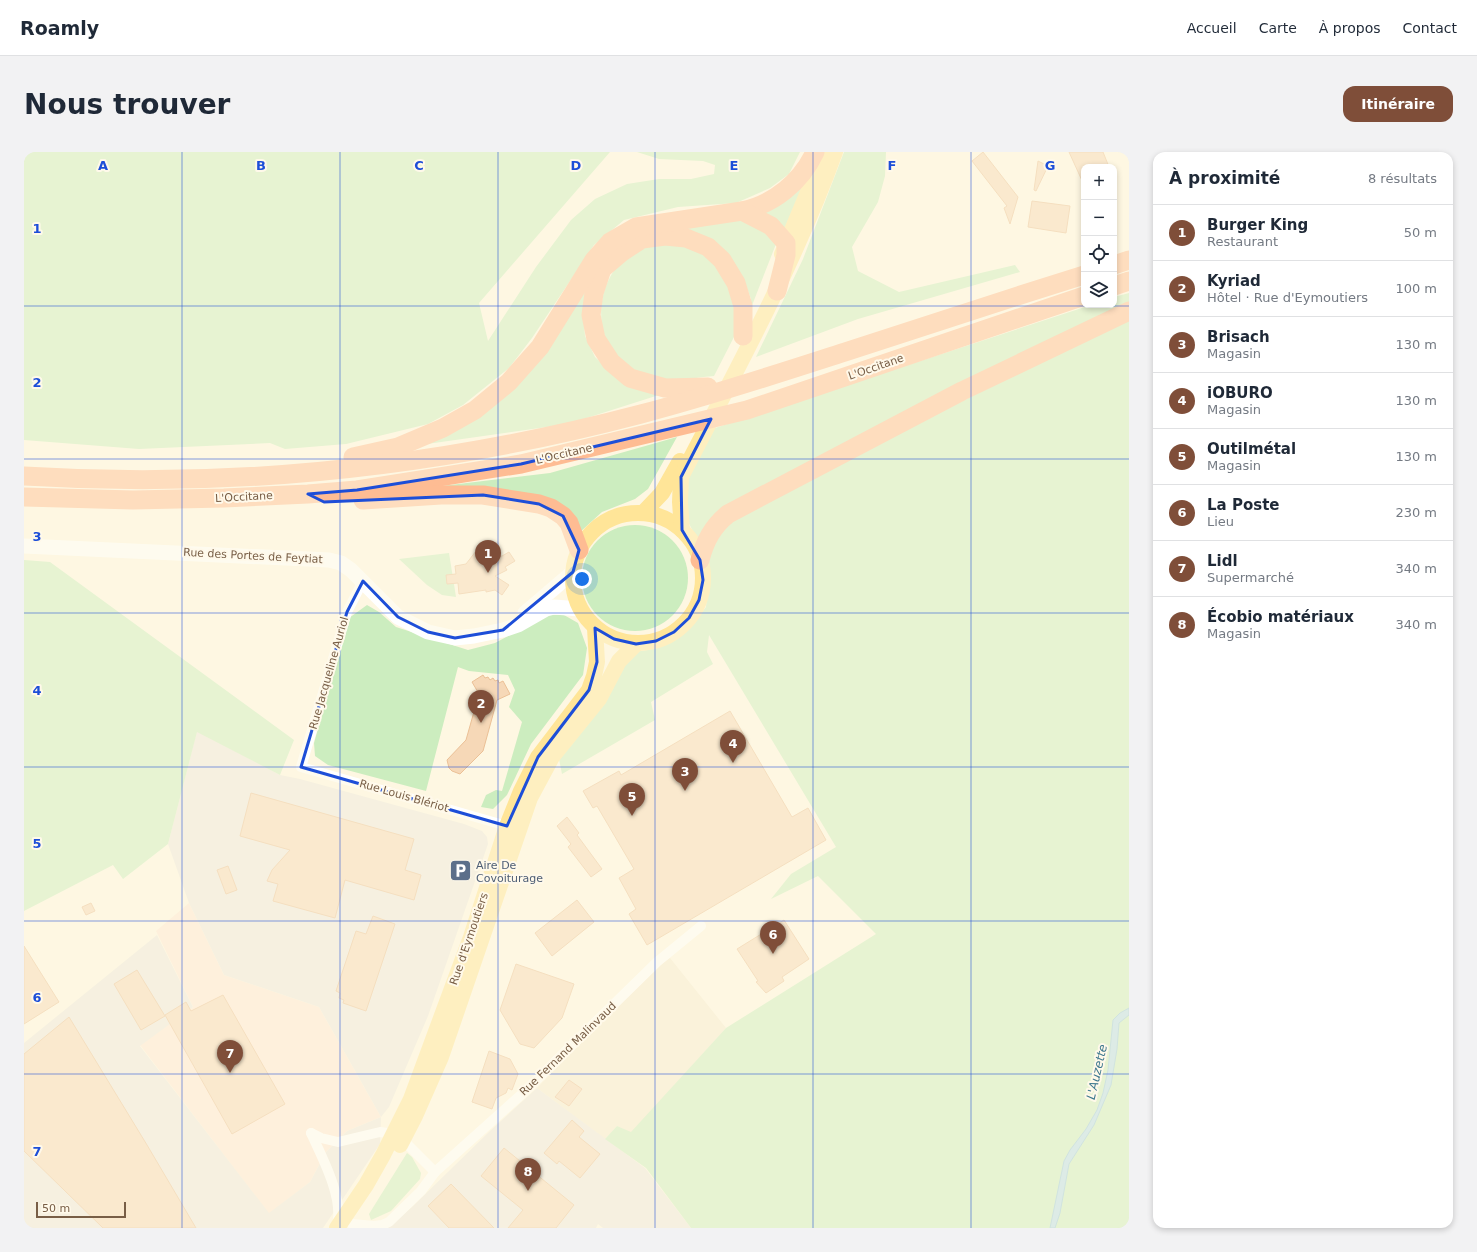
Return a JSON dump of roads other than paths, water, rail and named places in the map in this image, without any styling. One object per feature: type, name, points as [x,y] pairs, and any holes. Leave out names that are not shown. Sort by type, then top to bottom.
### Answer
[{"type":"highway","points":[[290,474],[312,463],[366,455],[398,447],[443,428],[475,410],[509,382],[540,347],[594,260],[610,242],[636,227],[756,208],[774,199],[800,176],[815,152]]},
{"type":"highway","points":[[742,211],[771,226],[786,243],[786,255],[777,291]]},
{"type":"highway","points":[[748,336],[743,306],[736,283],[722,260],[708,247],[686,238],[665,236],[642,239],[622,252],[602,269],[594,293],[591,315],[596,338],[611,362],[630,378],[665,388],[699,388],[757,380]]},
{"type":"highway","points":[[1117,264],[1129,260]]},
{"type":"highway","name":"L'Occitane","points":[[24,476],[84,480],[236,478],[396,463],[529,440],[640,414],[757,380],[1081,276]]},
{"type":"highway","points":[[1117,285],[1129,281]]},
{"type":"highway","name":"L'Occitane","points":[[24,497],[133,500],[308,494],[357,490],[521,464],[747,410],[1081,297]]},
{"type":"highway","points":[[700,560],[703,547],[710,534],[718,522],[728,514],[962,391],[1129,311]]},
{"type":"highway","points":[[308,494],[324,502],[441,495],[483,495],[539,504],[551,508],[563,516],[569,523],[579,550]]},
{"type":"main road","points":[[748,336],[754,316],[825,152]]},
{"type":"main road","points":[[643,514],[677,475],[748,336],[777,291],[818,199],[835,152]]},
{"type":"main road","points":[[677,475],[682,530]]},
{"type":"main road","points":[[643,514],[664,518],[682,530],[690,539],[700,560],[703,580],[699,600],[689,618],[674,632],[656,641],[636,644],[614,639],[595,628],[580,609],[574,591],[573,572],[579,550],[590,534],[605,522],[623,515],[643,514]]},
{"type":"main road","name":"Rue d'Eymoutiers","points":[[343,1227],[366,1185],[399,1137],[411,1099],[471,937],[506,826],[538,757],[589,690],[597,662],[595,628]]},
{"type":"main road","points":[[399,1137],[415,1116],[441,1057],[530,798],[552,757],[598,699],[619,660],[636,644]]},
{"type":"street","name":"Rue des Portes de Feytiat","points":[[24,546],[328,560],[341,563],[351,570],[398,617],[428,632],[455,638],[503,630],[518,625],[546,609],[554,607],[580,609]]},
{"type":"street","name":"Rue des Portes de Feytiat","points":[[503,630],[573,572]]},
{"type":"street","name":"Rue Jacqueline Auriol","points":[[301,766],[347,612],[363,581]]},
{"type":"street","name":"Rue Louis Blériot","points":[[301,766],[506,826]]},
{"type":"street","name":"Rue Fernand Malinvaud","points":[[343,1227],[374,1226],[389,1222],[421,1191],[435,1172],[522,1094],[657,962],[701,926]]},
{"type":"street","points":[[343,1227],[333,1185],[311,1133],[321,1138],[338,1142],[380,1132],[399,1137],[412,1147],[435,1172]]},
{"type":"water","points":[[1129,1008],[1129,1015],[1119,1023],[1117,1049],[1111,1085],[1094,1125],[1069,1164],[1060,1213],[1055,1228],[1050,1228],[1064,1161],[1097,1110],[1103,1093],[1108,1070],[1113,1020],[1120,1013]]},
{"type":"place","name":"Burger King","points":[[488,573]]},
{"type":"place","name":"Kyriad","points":[[481,723]]},
{"type":"place","name":"iOBURO","points":[[733,763]]},
{"type":"place","name":"Brisach","points":[[685,791]]},
{"type":"place","name":"Outilmétal","points":[[632,816]]},
{"type":"place","name":"Aire De Covoiturage","points":[[460,871]]},
{"type":"place","name":"La Poste","points":[[773,954]]},
{"type":"place","name":"Lidl","points":[[230,1073]]},
{"type":"place","name":"Écobio matériaux","points":[[528,1191]]},
{"type":"water label","name":"L'Auzette","points":[[1097,1072]]}]
